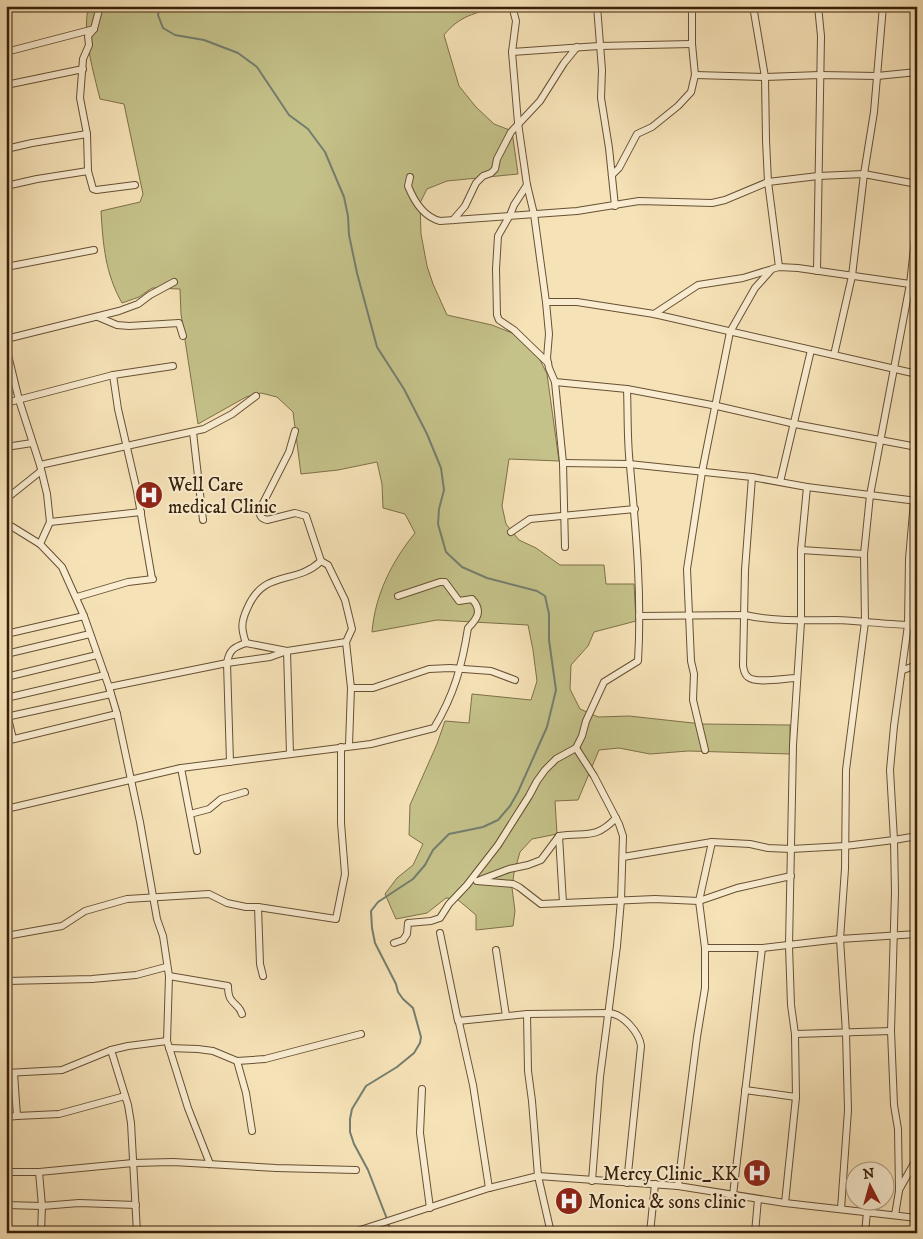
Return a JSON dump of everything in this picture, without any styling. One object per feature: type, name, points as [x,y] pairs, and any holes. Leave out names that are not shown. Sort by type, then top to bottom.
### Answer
[{"type":"street","points":[[100,6],[94,29],[88,36],[89,45],[83,59],[80,98],[86,134],[88,171],[93,189],[96,190],[135,185]]},
{"type":"street","points":[[512,6],[516,21],[512,52],[518,124],[527,185],[534,214],[546,302],[549,334],[548,362],[555,382],[563,464],[565,547]]},
{"type":"street","points":[[597,6],[602,70],[601,98],[612,175],[614,206]]},
{"type":"street","points":[[612,175],[619,168],[637,134],[652,127],[678,106],[691,92],[695,75],[692,44],[692,6]]},
{"type":"street","points":[[705,750],[693,700],[694,674],[691,661],[688,616],[687,569],[702,472],[730,332],[755,288],[775,268],[768,182],[765,77],[753,6]]},
{"type":"street","points":[[817,271],[821,36],[818,6]]},
{"type":"street","points":[[834,355],[852,276],[877,76],[882,6]]},
{"type":"street","points":[[6,52],[94,29]]},
{"type":"street","points":[[512,52],[599,46],[692,44]]},
{"type":"street","points":[[453,220],[465,206],[476,182],[483,176],[492,173],[495,169],[497,159],[505,143],[518,124],[540,101],[577,47]]},
{"type":"street","points":[[6,85],[83,69]]},
{"type":"street","points":[[695,75],[765,77],[820,75],[877,76],[917,72]]},
{"type":"street","points":[[6,149],[86,134]]},
{"type":"street","points":[[6,186],[88,171]]},
{"type":"street","points":[[410,177],[408,186],[422,210],[433,219],[440,221],[577,211],[647,201],[712,203],[725,200],[768,182],[818,176],[864,174],[917,184]]},
{"type":"street","points":[[527,185],[498,236],[497,315],[499,320],[514,330],[548,362]]},
{"type":"street","points":[[841,1209],[848,1110],[846,1033],[840,940],[845,869],[848,748],[857,696],[865,622],[864,554],[870,495],[879,440],[914,285],[917,221]]},
{"type":"street","points":[[6,268],[94,250]]},
{"type":"street","points":[[654,314],[698,285],[743,278],[775,268],[817,271],[914,285]]},
{"type":"street","points":[[6,339],[96,317],[138,304],[174,282]]},
{"type":"street","points":[[546,302],[577,302],[654,314],[917,374]]},
{"type":"street","points":[[96,317],[117,325],[128,326],[179,323],[183,336]]},
{"type":"street","points":[[6,346],[19,400],[47,494],[50,522],[40,544]]},
{"type":"street","points":[[780,482],[795,424],[810,350]]},
{"type":"street","points":[[6,403],[113,375],[174,366]]},
{"type":"street","points":[[77,597],[128,582],[152,579],[141,512],[128,445],[118,408],[113,375]]},
{"type":"street","points":[[555,382],[627,389],[917,447]]},
{"type":"street","points":[[394,942],[403,940],[407,934],[408,922],[440,918],[498,845],[545,770],[556,759],[576,748],[604,682],[638,661],[640,616],[635,509],[629,464],[627,389]]},
{"type":"street","points":[[6,499],[40,468],[128,445],[204,429],[232,414],[256,396]]},
{"type":"street","points":[[295,431],[289,452],[260,509],[260,515],[267,520],[295,513],[306,516],[321,561],[328,566],[345,600],[352,629],[346,642],[351,688],[349,746]]},
{"type":"street","points":[[193,432],[203,520]]},
{"type":"street","points":[[6,447],[32,443]]},
{"type":"street","points":[[563,464],[629,464],[752,477],[807,487],[915,501],[909,559],[908,625],[890,770],[894,840],[894,936],[891,1031],[894,1105],[898,1130],[899,1191],[895,1215]]},
{"type":"street","points":[[752,477],[745,570],[743,666],[745,674],[749,679],[797,678]]},
{"type":"street","points":[[785,1203],[796,1097],[795,1034],[791,1005],[789,946],[793,745],[801,622],[801,550],[807,487]]},
{"type":"street","points":[[511,532],[530,519],[635,509]]},
{"type":"street","points":[[50,522],[141,512]]},
{"type":"street","points":[[6,523],[40,544],[62,567],[77,597],[110,690],[131,780],[157,919],[163,936],[166,968],[169,976],[168,1045],[188,1108],[210,1164]]},
{"type":"street","points":[[801,550],[864,554]]},
{"type":"street","points":[[246,643],[241,629],[242,622],[251,599],[256,593],[264,585],[309,570],[321,561]]},
{"type":"street","points":[[6,808],[181,768],[371,744],[434,728],[447,707],[460,667],[468,628],[475,622],[478,612],[472,600],[459,601],[446,582],[440,582],[398,596]]},
{"type":"street","points":[[640,616],[745,615],[762,619],[801,622],[838,620],[917,625]]},
{"type":"street","points":[[6,634],[84,616]]},
{"type":"street","points":[[6,654],[90,634]]},
{"type":"street","points":[[116,714],[10,740],[7,715],[226,663],[346,642]]},
{"type":"street","points":[[230,762],[226,663],[228,652],[246,643],[287,651]]},
{"type":"street","points":[[287,651],[290,754]]},
{"type":"street","points":[[6,677],[97,654]]},
{"type":"street","points":[[903,670],[917,665]]},
{"type":"street","points":[[351,688],[373,688],[429,669],[460,667],[491,671],[515,680]]},
{"type":"street","points":[[6,698],[105,675]]},
{"type":"street","points":[[6,936],[62,926],[85,911],[127,899],[209,894],[227,903],[246,907],[258,907],[336,919],[345,874],[341,823],[341,747]]},
{"type":"street","points":[[576,748],[594,776],[616,818],[623,836],[621,900],[610,1012],[600,1077],[592,1181]]},
{"type":"street","points":[[181,768],[197,851]]},
{"type":"street","points":[[190,814],[209,809],[222,800],[245,792]]},
{"type":"street","points":[[467,885],[508,869],[528,866],[541,860],[559,836],[597,833],[604,830],[616,818]]},
{"type":"street","points":[[559,836],[563,903]]},
{"type":"street","points":[[623,857],[712,842],[791,849],[845,846],[917,836]]},
{"type":"street","points":[[678,1186],[705,988],[705,948],[700,901],[712,842]]},
{"type":"street","points":[[477,881],[513,884],[541,904],[621,900],[700,901],[737,888],[791,876]]},
{"type":"street","points":[[258,907],[260,964],[263,976]]},
{"type":"street","points":[[440,934],[473,1085],[489,1188]]},
{"type":"street","points":[[705,948],[762,948],[917,934]]},
{"type":"street","points":[[733,1195],[762,948]]},
{"type":"street","points":[[496,950],[506,1016]]},
{"type":"street","points":[[6,981],[92,979],[136,975],[166,968]]},
{"type":"street","points":[[169,976],[228,986],[228,995],[231,1002],[240,1009],[242,1014]]},
{"type":"street","points":[[454,989],[458,1021]]},
{"type":"street","points":[[458,1021],[527,1014],[610,1012],[616,1013],[630,1026],[640,1041],[641,1046],[627,1184]]},
{"type":"street","points":[[527,1014],[528,1071],[538,1176],[550,1233]]},
{"type":"street","points":[[795,1034],[891,1031]]},
{"type":"street","points":[[6,1073],[62,1070],[111,1050],[128,1046],[168,1045],[213,1052],[236,1061],[265,1060],[361,1034]]},
{"type":"street","points":[[111,1050],[126,1096],[131,1123],[137,1233]]},
{"type":"street","points":[[236,1061],[246,1093],[252,1131]]},
{"type":"street","points":[[14,1073],[18,1116]]},
{"type":"street","points":[[422,1089],[420,1133],[430,1208]]},
{"type":"street","points":[[745,1090],[796,1097]]},
{"type":"street","points":[[6,1117],[59,1114],[126,1096]]},
{"type":"street","points":[[899,1191],[917,1158]]},
{"type":"street","points":[[6,1172],[39,1172],[133,1163],[173,1162],[356,1170]]},
{"type":"street","points":[[39,1172],[42,1206],[41,1233]]},
{"type":"street","points":[[351,1233],[489,1188],[538,1176],[627,1184],[678,1186],[785,1203],[846,1210]]},
{"type":"street","points":[[650,1233],[655,1184]]},
{"type":"street","points":[[755,1233],[758,1199]]},
{"type":"street","points":[[6,1205],[42,1206],[78,1203],[136,1205]]},
{"type":"street","points":[[865,1233],[867,1212],[917,1218]]},
{"type":"shaded area","points":[[89,6],[498,6],[462,19],[444,35],[459,86],[476,107],[494,124],[512,131],[518,174],[447,181],[427,189],[420,203],[421,234],[427,266],[447,315],[492,325],[512,333],[536,352],[547,374],[559,461],[509,459],[502,506],[506,524],[519,540],[536,548],[560,565],[604,565],[606,584],[634,584],[636,621],[594,632],[588,646],[571,665],[570,689],[580,709],[598,717],[629,716],[702,724],[790,725],[790,754],[688,751],[650,754],[619,748],[599,750],[578,800],[555,801],[557,834],[532,839],[520,852],[512,888],[515,911],[513,926],[476,930],[476,915],[457,899],[446,898],[427,913],[396,919],[385,894],[397,878],[413,865],[423,844],[409,835],[410,805],[445,721],[469,723],[472,694],[531,700],[537,681],[528,625],[437,620],[372,632],[377,605],[386,579],[399,555],[415,533],[405,514],[383,508],[382,484],[377,462],[338,470],[301,474],[293,412],[277,397],[261,393],[246,397],[198,424],[181,314],[180,289],[152,288],[139,297],[122,303],[108,269],[101,211],[140,202],[143,194],[124,104],[100,99],[87,40],[86,28]]},
{"type":"waterway","points":[[160,6],[158,15],[163,28],[175,35],[204,40],[238,53],[257,67],[289,115],[308,129],[325,152],[344,197],[357,273],[377,347],[404,389],[427,434],[441,468],[444,490],[439,509],[438,524],[446,552],[462,567],[487,578],[537,591],[545,596],[549,614],[549,640],[556,690],[547,727],[510,806],[498,820],[483,827],[449,834],[433,850],[425,865],[413,879],[378,902],[371,911],[375,943],[396,984],[398,992],[413,1008],[421,1037],[414,1053],[397,1067],[366,1086],[352,1109],[350,1119],[350,1132],[354,1144],[368,1170],[387,1219]]},
{"type":"waterway","points":[[388,1223],[392,1233]]},
{"type":"place","name":"Well Care medical Clinic","points":[[149,495]]},
{"type":"place","name":"Mercy Clinic_KK","points":[[757,1173]]},
{"type":"place","name":"Monica & sons clinic","points":[[569,1201]]}]
